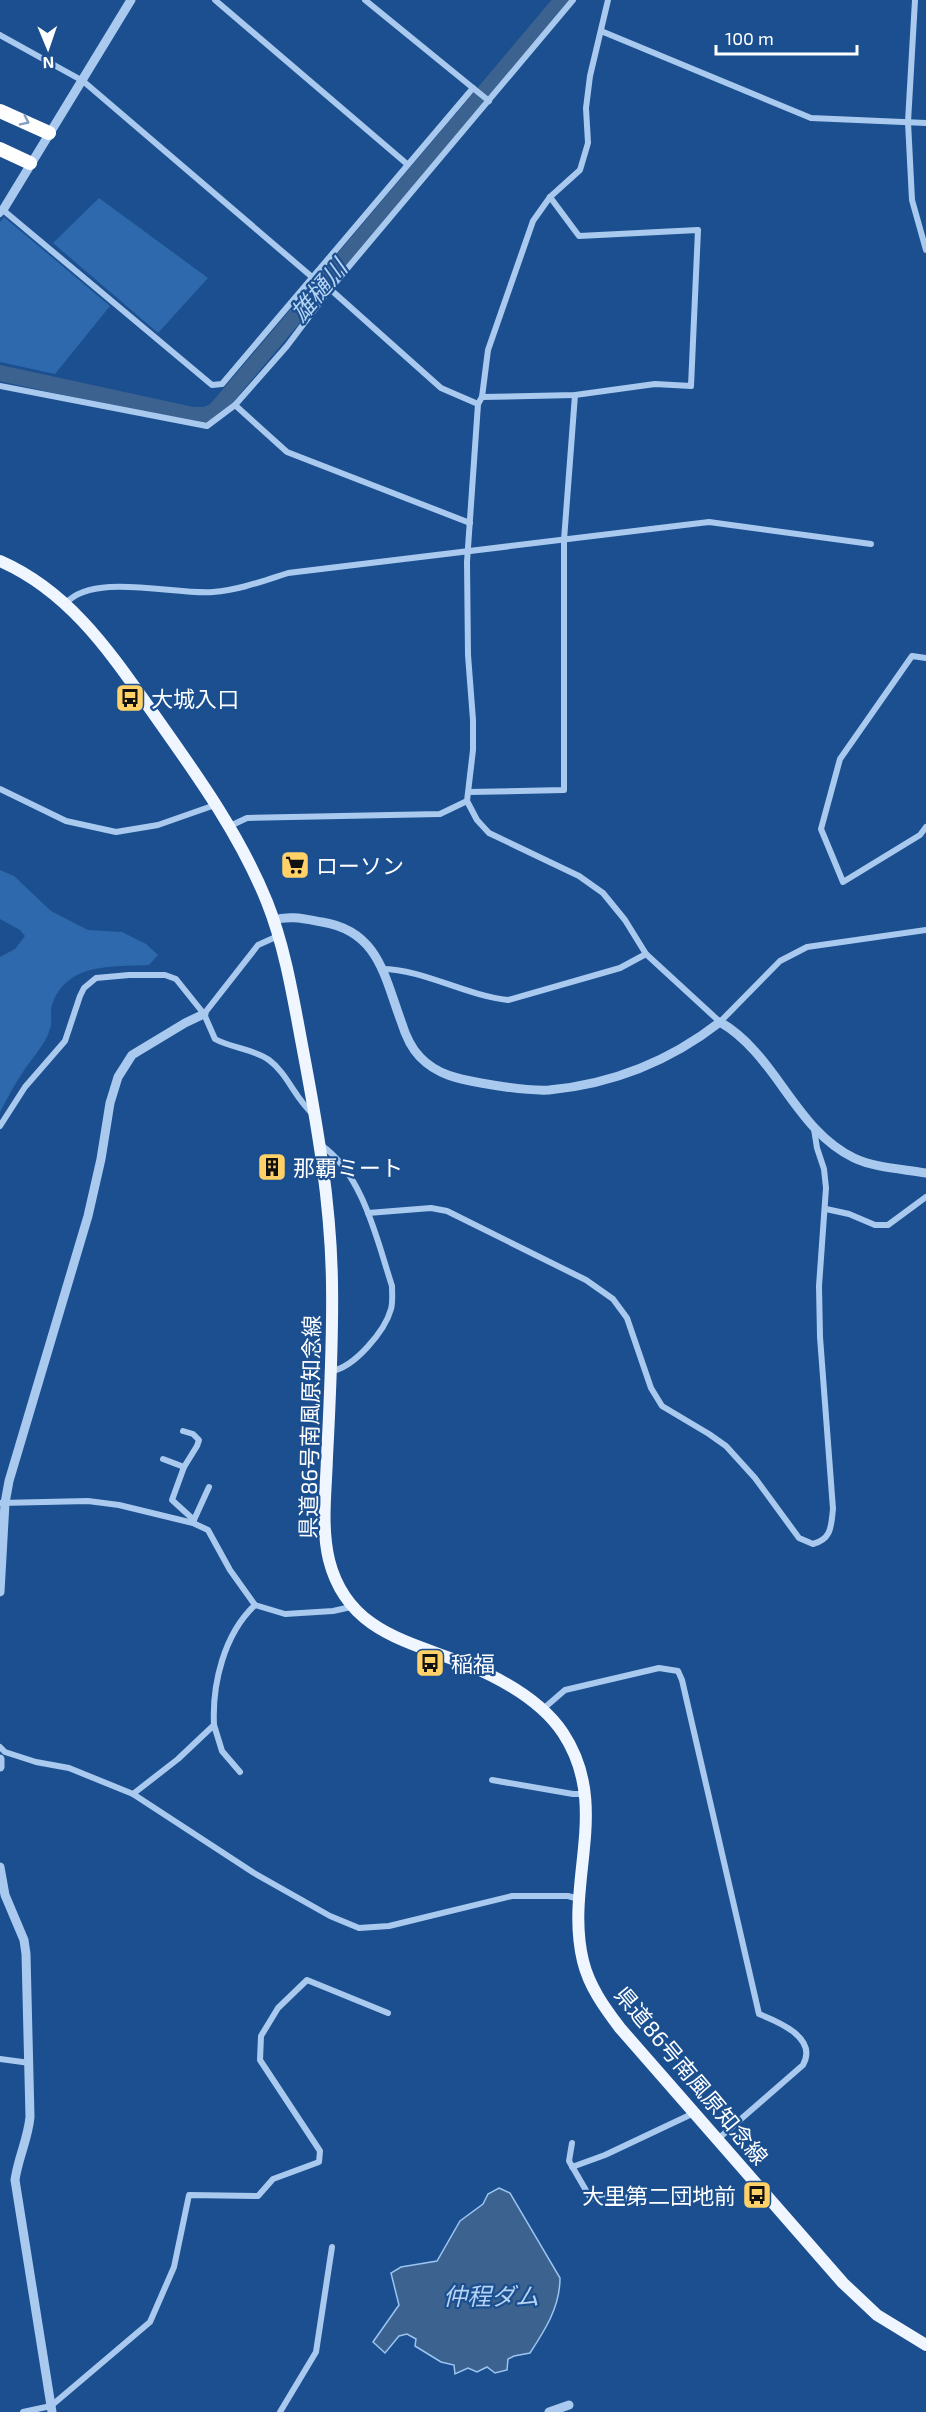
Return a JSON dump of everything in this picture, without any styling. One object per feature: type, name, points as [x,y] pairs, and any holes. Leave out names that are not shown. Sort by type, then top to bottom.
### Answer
[{"type":"highway","points":[[0,111],[49,133]]},
{"type":"highway","points":[[0,149],[30,164]]},
{"type":"main road","name":"県道86号南風原知念線","points":[[0,561],[16,568],[66,603],[96,635],[119,665],[230,826],[256,876],[273,920],[293,1001],[320,1145],[330,1225],[331,1371],[324,1524],[330,1563],[336,1580],[351,1607],[380,1630],[408,1645],[466,1665],[520,1692],[543,1709],[569,1742],[582,1770],[586,1794],[587,1816],[579,1899],[580,1946],[586,1971],[596,1994],[620,2028],[843,2283],[878,2315],[926,2345]]},
{"type":"street","points":[[131,0],[2,212],[212,385],[222,384],[315,279],[407,164],[475,90]]},
{"type":"street","points":[[215,0],[407,164]]},
{"type":"street","points":[[365,0],[487,100]]},
{"type":"street","points":[[0,386],[207,426],[235,405],[287,346],[329,288],[573,0]]},
{"type":"street","points":[[608,0],[586,108],[588,143],[580,170],[550,197],[533,221],[488,350],[482,397],[478,404],[468,552],[466,621],[473,720],[467,801],[477,820],[489,833],[579,876],[603,893],[625,920],[646,954],[720,1022],[734,1030],[758,1054],[814,1129],[834,1146],[856,1159],[926,1173]]},
{"type":"street","points":[[915,0],[908,122],[912,200],[926,250]]},
{"type":"street","points":[[601,32],[811,118],[926,123]]},
{"type":"street","points":[[0,35],[82,81],[315,279],[329,288],[441,388],[478,404]]},
{"type":"street","points":[[482,397],[575,395],[655,384],[691,386],[698,230],[579,236],[550,197]]},
{"type":"street","points":[[469,792],[564,790],[564,540],[575,395]]},
{"type":"street","points":[[235,405],[287,452],[470,523]]},
{"type":"street","points":[[66,603],[74,594],[87,591],[127,586],[193,593],[213,592],[238,589],[288,573],[709,522],[871,544]]},
{"type":"street","points":[[926,658],[912,656],[840,759],[821,829],[843,882],[920,835],[926,826]]},
{"type":"street","points":[[0,789],[66,821],[116,832],[158,825],[216,804]]},
{"type":"street","points":[[230,826],[247,818],[440,814],[467,801]]},
{"type":"street","points":[[273,920],[282,917],[296,917],[346,927],[368,944],[382,969],[405,1033],[421,1058],[442,1074],[503,1087],[549,1089],[624,1075],[667,1058],[720,1022],[780,961],[807,947],[926,930]]},
{"type":"street","points":[[0,1592],[2,1503],[88,1216],[101,1159],[110,1103],[118,1077],[132,1055],[184,1023],[204,1014],[258,945],[278,936]]},
{"type":"street","points":[[382,969],[431,979],[495,999],[508,1000],[620,968],[646,954]]},
{"type":"street","points":[[0,1126],[25,1087],[65,1041],[84,988],[96,978],[129,975],[165,975],[176,979],[204,1014],[215,1039],[267,1058],[279,1069],[301,1102],[314,1115]]},
{"type":"street","points":[[368,1213],[431,1208],[447,1211],[577,1276],[608,1295],[627,1318],[651,1388],[662,1406],[726,1446],[755,1478],[799,1538],[813,1544],[820,1542],[830,1534],[833,1509],[819,1296],[826,1209],[824,1169],[814,1129]]},
{"type":"street","points":[[320,1145],[338,1161],[368,1213],[392,1286],[391,1310],[371,1344],[342,1368],[331,1371]]},
{"type":"street","points":[[826,1209],[849,1214],[875,1226],[888,1225],[926,1197]]},
{"type":"street","points":[[183,1431],[193,1434],[199,1440],[184,1467],[172,1500],[193,1521],[208,1530],[230,1570],[255,1605],[285,1614],[333,1611],[351,1607]]},
{"type":"street","points":[[163,1459],[184,1467]]},
{"type":"street","points":[[193,1521],[209,1487]]},
{"type":"street","points":[[2,1503],[88,1501],[119,1505],[193,1521]]},
{"type":"street","points":[[240,1772],[222,1751],[214,1725],[215,1687],[238,1623],[255,1605]]},
{"type":"street","points":[[543,1709],[565,1690],[659,1668],[678,1671],[682,1680],[759,2014],[785,2025],[796,2033],[807,2050],[807,2058],[803,2065],[718,2139]]},
{"type":"street","points":[[133,1794],[178,1759],[214,1725]]},
{"type":"street","points":[[0,1747],[5,1752],[36,1762],[69,1768],[133,1794],[254,1873],[330,1916],[359,1928],[389,1926],[512,1896],[568,1896],[579,1899]]},
{"type":"street","points":[[0,1759],[0,1767]]},
{"type":"street","points":[[492,1780],[573,1794],[586,1794]]},
{"type":"street","points":[[0,1867],[5,1895],[24,1940],[30,2063],[28,2136],[17,2165],[15,2180],[52,2409]]},
{"type":"street","points":[[23,2412],[52,2409],[150,2322],[174,2267],[189,2195],[258,2196],[273,2179],[319,2162],[320,2151],[260,2060],[261,2036],[278,2008],[307,1980],[388,2013]]},
{"type":"street","points":[[0,2059],[30,2063]]},
{"type":"street","points":[[572,2167],[605,2155],[694,2112]]},
{"type":"street","points":[[572,2143],[569,2161],[591,2199],[603,2194],[620,2201],[636,2192]]},
{"type":"street","points":[[280,2412],[316,2352],[332,2247]]},
{"type":"street","points":[[549,2412],[569,2405]]},
{"type":"shaded area","points":[[99,198],[208,278],[158,333],[53,243]]},
{"type":"shaded area","points":[[4,217],[110,306],[55,374],[0,362],[0,222]]},
{"type":"shaded area","points":[[0,870],[14,876],[51,911],[88,930],[122,932],[146,944],[158,955],[149,965],[107,967],[81,973],[60,989],[52,1005],[48,1035],[0,1112],[0,957],[15,949],[25,936],[20,930],[0,919]]},
{"type":"water","name":"仲程ダム","points":[[499,2188],[510,2193],[560,2278],[554,2308],[546,2327],[530,2353],[508,2359],[507,2370],[495,2373],[487,2367],[477,2372],[468,2368],[455,2374],[454,2365],[441,2362],[415,2346],[416,2339],[407,2334],[399,2336],[385,2353],[373,2342],[399,2305],[391,2273],[401,2267],[437,2261],[460,2221],[483,2204],[488,2194]]},
{"type":"waterway","name":"雄樋川","points":[[0,373],[193,415],[205,415],[215,411],[562,0]]},
{"type":"place","name":"大城入口","points":[[130,698]]},
{"type":"place","name":"ローソン","points":[[295,865]]},
{"type":"place","name":"那覇ミート","points":[[272,1167]]},
{"type":"place","name":"稲福","points":[[430,1663]]},
{"type":"place","name":"大里第二団地前","points":[[757,2195]]}]
